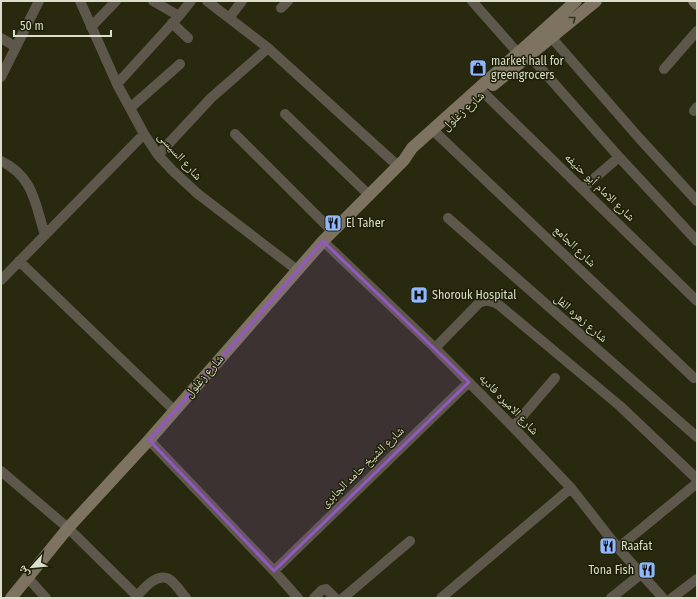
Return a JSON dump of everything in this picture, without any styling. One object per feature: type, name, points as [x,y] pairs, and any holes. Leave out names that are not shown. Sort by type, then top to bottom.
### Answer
[{"type":"street","points":[[1,77],[39,1]]},
{"type":"street","name":"شارع السيسى","points":[[80,1],[117,84],[144,134],[158,155],[198,194],[297,270]]},
{"type":"street","points":[[91,27],[116,1]]},
{"type":"street","points":[[154,1],[175,19],[188,38]]},
{"type":"street","points":[[117,84],[191,1]]},
{"type":"street","points":[[207,1],[268,48],[401,163]]},
{"type":"street","points":[[229,18],[242,1]]},
{"type":"street","points":[[472,1],[523,53],[697,241]]},
{"type":"street","name":"شارع زغلول","points":[[401,163],[412,156],[484,93],[576,1]]},
{"type":"street","name":"شارع زغلول","points":[[11,598],[68,528],[150,440],[297,270],[323,241],[401,163],[412,148],[523,53],[550,37],[596,1]]},
{"type":"street","points":[[694,1],[697,4]]},
{"type":"street","points":[[664,69],[697,31]]},
{"type":"street","points":[[550,37],[697,201]]},
{"type":"street","points":[[1,38],[16,47]]},
{"type":"street","points":[[158,155],[211,98],[268,48]]},
{"type":"street","points":[[130,108],[180,64]]},
{"type":"street","name":"شارع الامام أبو حنيفه","points":[[484,93],[697,301]]},
{"type":"street","points":[[285,114],[369,195]]},
{"type":"street","points":[[1,280],[144,134]]},
{"type":"street","points":[[235,134],[333,232]]},
{"type":"street","name":"شارع الجامع","points":[[437,134],[694,378]]},
{"type":"street","points":[[583,188],[619,157]]},
{"type":"street","points":[[1,161],[15,169],[28,183],[45,235]]},
{"type":"street","name":"شارع زهره الفل","points":[[448,218],[697,437]]},
{"type":"street","name":"شارع الاميره فاديه","points":[[323,241],[513,426],[571,488],[618,548],[663,598]]},
{"type":"street","points":[[19,261],[175,411]]},
{"type":"street","points":[[434,348],[479,303],[488,300],[493,301],[620,406],[697,479]]},
{"type":"street","points":[[513,426],[555,378]]},
{"type":"street","name":"شارع الشيخ حامد الجابرى","points":[[274,571],[469,382]]},
{"type":"street","points":[[150,440],[298,598]]},
{"type":"street","points":[[1,471],[68,528],[136,597],[157,578],[164,578],[170,580],[186,598]]},
{"type":"street","points":[[618,548],[697,483]]},
{"type":"street","points":[[441,598],[571,488]]},
{"type":"street","points":[[343,598],[410,542]]},
{"type":"street","points":[[611,598],[642,574]]},
{"type":"street","points":[[28,578],[46,598]]},
{"type":"street","points":[[672,598],[697,579]]},
{"type":"street","points":[[314,598],[322,590],[326,589],[335,598]]},
{"type":"highlighted area","points":[[323,241],[469,382],[274,571],[149,440]]},
{"type":"place","name":"market hall for greengrocers","points":[[478,68]]},
{"type":"place","name":"El Taher","points":[[333,223]]},
{"type":"place","name":"Shorouk Hospital","points":[[419,295]]},
{"type":"place","name":"Raafat","points":[[608,546]]},
{"type":"place","name":"Tona Fish","points":[[647,570]]}]
